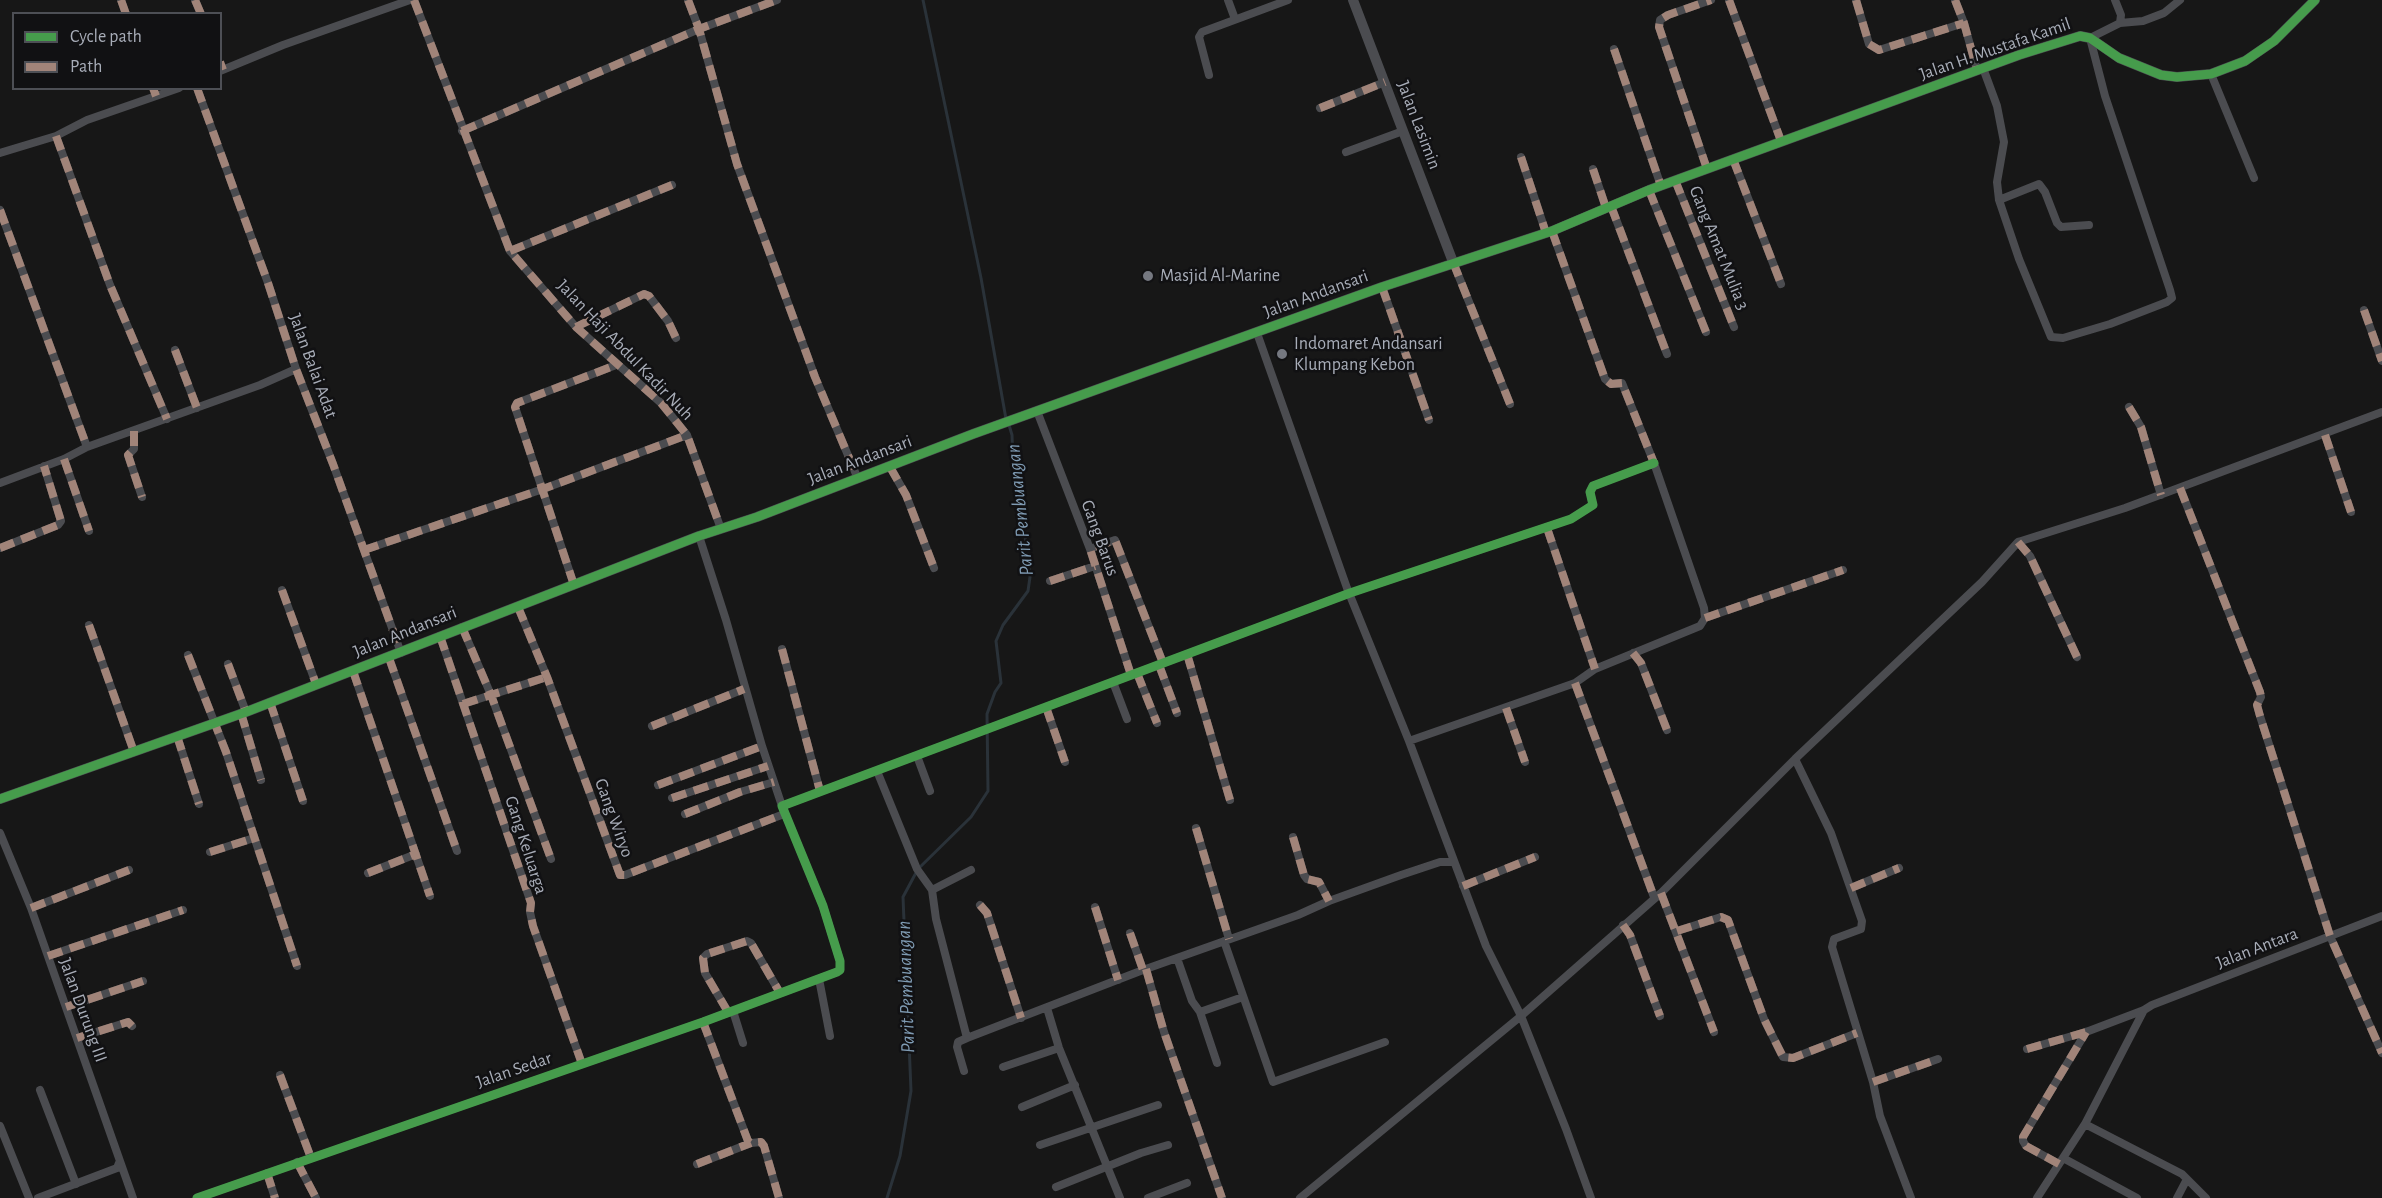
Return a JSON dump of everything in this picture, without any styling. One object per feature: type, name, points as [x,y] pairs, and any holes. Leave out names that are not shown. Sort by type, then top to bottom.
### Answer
[{"type":"street","points":[[222,68],[412,0]]},
{"type":"street","name":"Jalan Haji Abdul Kadir Nuh","points":[[412,0],[510,251],[576,327],[661,403],[687,435],[721,529]]},
{"type":"street","points":[[688,0],[699,29],[737,164],[815,377],[858,479]]},
{"type":"street","points":[[462,131],[699,29],[777,0]]},
{"type":"street","points":[[1228,0],[1235,19]]},
{"type":"street","points":[[1209,75],[1199,37],[1208,29],[1288,0]]},
{"type":"street","name":"Jalan Lasimin","points":[[1353,0],[1453,262]]},
{"type":"street","points":[[1707,169],[1659,27],[1660,20],[1668,15],[1712,0]]},
{"type":"street","points":[[1729,0],[1782,141]]},
{"type":"street","points":[[1856,0],[1869,44],[1879,50],[1964,23]]},
{"type":"street","points":[[1955,0],[1980,69],[1997,106],[2004,142],[1997,182],[1999,200],[2019,259],[2051,338],[2062,338],[2109,324],[2172,298],[2104,96],[2090,38],[2120,23],[2143,21],[2164,13],[2180,0]]},
{"type":"street","points":[[2115,0],[2121,15],[2120,23]]},
{"type":"street","name":"Jalan H. Mustafa Kamil","points":[[1733,159],[2071,37],[2090,38],[2119,57],[2161,75],[2177,77],[2211,74],[2245,61],[2274,41],[2315,0]]},
{"type":"street","points":[[1614,49],[1661,186]]},
{"type":"street","points":[[2211,74],[2254,178]]},
{"type":"street","points":[[1320,108],[1385,82]]},
{"type":"street","name":"Jalan Balai Adat","points":[[198,90],[268,283],[296,369],[401,653]]},
{"type":"street","points":[[0,153],[56,136],[87,120],[155,92]]},
{"type":"street","points":[[1346,152],[1403,131]]},
{"type":"street","points":[[56,136],[110,285],[167,419]]},
{"type":"street","points":[[1409,741],[1575,683],[1595,669],[1700,626],[1705,618],[1704,608],[1654,463],[1622,383],[1611,384],[1605,379],[1521,157]]},
{"type":"street","points":[[1733,159],[1781,284]]},
{"type":"street","name":"Jalan Andansari","points":[[0,800],[214,724],[699,536],[858,479],[1001,424],[1453,262],[1549,232],[1649,190],[1733,159]]},
{"type":"street","points":[[1593,169],[1667,354]]},
{"type":"street","name":"Gang Amat Mulia 3","points":[[1675,180],[1734,327]]},
{"type":"street","points":[[1999,200],[2034,184],[2039,184],[2061,227],[2089,225]]},
{"type":"street","points":[[510,251],[672,185]]},
{"type":"street","points":[[1649,190],[1706,332]]},
{"type":"street","points":[[0,210],[87,447]]},
{"type":"street","points":[[1453,262],[1510,404]]},
{"type":"street","points":[[1382,287],[1429,420]]},
{"type":"street","points":[[576,327],[644,294],[649,296],[668,321],[676,338]]},
{"type":"street","points":[[2364,310],[2382,361]]},
{"type":"street","points":[[1257,333],[1350,593],[1409,741],[1486,946],[1521,1016],[1591,1198]]},
{"type":"street","points":[[175,350],[197,408]]},
{"type":"street","points":[[574,585],[515,410],[517,403],[616,365]]},
{"type":"street","points":[[0,483],[64,459],[87,447],[260,385],[296,369]]},
{"type":"street","points":[[2129,407],[2141,427],[2161,495]]},
{"type":"street","name":"Gang Barus","points":[[1037,411],[1090,549],[1134,674],[1157,723]]},
{"type":"street","points":[[1300,1198],[1521,1016],[1658,895],[1795,759],[1982,582],[2018,542],[2161,495],[2382,412]]},
{"type":"street","points":[[134,431],[134,449],[128,455],[142,497]]},
{"type":"street","points":[[364,550],[543,489],[687,435]]},
{"type":"street","points":[[2325,435],[2351,512]]},
{"type":"street","points":[[64,459],[89,531]]},
{"type":"street","points":[[782,806],[1350,593],[1571,519],[1593,505],[1590,494],[1593,486],[1654,463]]},
{"type":"street","points":[[0,548],[58,525],[61,521],[44,466]]},
{"type":"street","points":[[890,466],[906,495],[934,568]]},
{"type":"street","points":[[2180,488],[2260,692],[2261,697],[2257,705],[2260,716],[2330,936],[2382,1053]]},
{"type":"street","points":[[1547,528],[1595,669]]},
{"type":"street","points":[[699,536],[784,814]]},
{"type":"street","points":[[1090,549],[1115,540],[1161,664],[1176,713]]},
{"type":"street","points":[[2018,542],[2030,556],[2077,657]]},
{"type":"street","points":[[1050,581],[1095,566]]},
{"type":"street","points":[[1705,618],[1843,570]]},
{"type":"street","points":[[282,590],[316,684]]},
{"type":"street","name":"Gang Wiryo","points":[[518,606],[547,677],[620,875],[626,875],[784,814]]},
{"type":"street","points":[[89,625],[134,752]]},
{"type":"street","points":[[462,627],[491,695],[551,859]]},
{"type":"street","name":"Gang Keluarga","points":[[440,636],[531,903],[533,926],[582,1064]]},
{"type":"street","points":[[782,649],[819,791]]},
{"type":"street","points":[[1633,653],[1641,663],[1667,730]]},
{"type":"street","points":[[1187,654],[1230,800]]},
{"type":"street","points":[[188,656],[226,752],[297,966]]},
{"type":"street","points":[[389,658],[457,852]]},
{"type":"street","points":[[228,664],[244,712],[261,780]]},
{"type":"street","points":[[353,671],[430,896]]},
{"type":"street","points":[[463,704],[547,677]]},
{"type":"street","points":[[1113,682],[1128,719]]},
{"type":"street","points":[[1575,683],[1658,895],[1677,931],[1714,1032]]},
{"type":"street","points":[[652,726],[744,689]]},
{"type":"street","points":[[270,702],[303,801]]},
{"type":"street","points":[[1046,707],[1065,762]]},
{"type":"street","points":[[1506,708],[1525,762]]},
{"type":"street","points":[[177,736],[199,804]]},
{"type":"street","points":[[658,785],[762,746]]},
{"type":"street","points":[[917,756],[930,792]]},
{"type":"street","points":[[1795,759],[1831,832],[1863,925],[1861,929],[1834,939],[1832,947],[1873,1082],[1880,1116],[1911,1198]]},
{"type":"street","points":[[672,798],[768,766]]},
{"type":"street","points":[[877,771],[917,869],[932,890],[936,919],[967,1038]]},
{"type":"street","points":[[685,814],[740,792],[774,782]]},
{"type":"street","name":"Jalan Sedar","points":[[197,1198],[703,1022],[840,969],[840,961],[824,906],[784,814]]},
{"type":"street","points":[[1196,828],[1226,940],[1273,1082],[1385,1042]]},
{"type":"street","name":"Jalan Durung III","points":[[0,833],[31,908],[132,1198]]},
{"type":"street","points":[[1293,837],[1304,875],[1307,879],[1318,882],[1329,901]]},
{"type":"street","points":[[210,852],[254,838]]},
{"type":"street","points":[[368,873],[416,854]]},
{"type":"street","points":[[1463,886],[1535,857]]},
{"type":"street","points":[[964,1071],[957,1047],[958,1042],[967,1038],[1144,970],[1298,915],[1329,901],[1440,862],[1454,862]]},
{"type":"street","points":[[1851,888],[1899,868]]},
{"type":"street","points":[[31,908],[129,870]]},
{"type":"street","points":[[932,890],[971,870]]},
{"type":"street","points":[[980,905],[987,913],[1021,1018]]},
{"type":"street","points":[[1095,907],[1118,980]]},
{"type":"street","points":[[48,956],[183,910]]},
{"type":"street","name":"Jalan Antara","points":[[2027,1049],[2086,1032],[2382,916]]},
{"type":"street","points":[[1677,931],[1721,917],[1728,920],[1764,1019],[1783,1057],[1792,1058],[1857,1033]]},
{"type":"street","points":[[1623,925],[1630,935],[1660,1016]]},
{"type":"street","points":[[1130,933],[1222,1198]]},
{"type":"street","points":[[743,1043],[730,1011],[705,973],[703,958],[707,954],[747,941],[752,943],[780,993]]},
{"type":"street","points":[[1177,958],[1192,1001],[1200,1011],[1217,1063]]},
{"type":"street","points":[[819,979],[830,1036]]},
{"type":"street","points":[[66,1007],[143,981]]},
{"type":"street","points":[[1200,1011],[1244,997]]},
{"type":"street","points":[[1047,1008],[1059,1048],[1120,1198]]},
{"type":"street","points":[[2037,1198],[2085,1124],[2144,1010]]},
{"type":"street","points":[[77,1038],[128,1022],[132,1026]]},
{"type":"street","points":[[703,1022],[750,1143]]},
{"type":"street","points":[[2086,1032],[2023,1137],[2024,1144],[2137,1198]]},
{"type":"street","points":[[1003,1067],[1059,1048]]},
{"type":"street","points":[[1873,1082],[1938,1059]]},
{"type":"street","points":[[280,1075],[311,1158]]},
{"type":"street","points":[[1022,1107],[1075,1085]]},
{"type":"street","points":[[40,1090],[76,1184]]},
{"type":"street","points":[[1040,1145],[1158,1105]]},
{"type":"street","points":[[2085,1124],[2182,1174],[2206,1198]]},
{"type":"street","points":[[0,1126],[29,1198]]},
{"type":"street","points":[[697,1164],[750,1143],[761,1142],[778,1198]]},
{"type":"street","points":[[1056,1187],[1168,1145]]},
{"type":"street","points":[[297,1162],[316,1198]]},
{"type":"street","points":[[38,1198],[117,1168],[119,1163]]},
{"type":"street","points":[[267,1173],[276,1198]]},
{"type":"street","points":[[2177,1198],[2187,1179]]},
{"type":"street","points":[[1148,1198],[1187,1184]]},
{"type":"street","points":[[224,1189],[226,1198]]},
{"type":"waterway","name":"Parit Pembuangan","points":[[923,0],[981,278],[1006,419]]},
{"type":"waterway","name":"Parit Pembuangan","points":[[887,1198],[900,1156],[911,1091],[903,897],[918,869],[971,817],[988,791],[987,714],[1001,683],[996,641],[1003,625],[1028,591],[1030,577],[1019,484],[1013,463],[1012,435],[1009,425]]},
{"type":"marked path","points":[[121,0],[125,12]]},
{"type":"marked path","points":[[195,0],[200,12]]},
{"type":"marked path","points":[[414,0],[510,251],[576,327],[661,403],[687,435],[721,529]]},
{"type":"marked path","points":[[688,0],[699,29],[737,164],[815,377],[858,479]]},
{"type":"marked path","points":[[462,131],[699,29],[777,0]]},
{"type":"marked path","points":[[1707,169],[1659,27],[1660,20],[1668,15],[1711,0]]},
{"type":"marked path","points":[[1729,0],[1781,141]]},
{"type":"marked path","points":[[1856,0],[1869,44],[1879,50],[1964,23]]},
{"type":"marked path","points":[[1955,0],[1977,70]]},
{"type":"marked path","points":[[1614,49],[1661,186]]},
{"type":"marked path","points":[[1320,108],[1385,82]]},
{"type":"marked path","points":[[154,90],[156,96]]},
{"type":"marked path","points":[[198,90],[268,283],[296,369],[401,653]]},
{"type":"marked path","points":[[56,136],[110,285],[167,419]]},
{"type":"marked path","points":[[1521,157],[1546,233]]},
{"type":"marked path","points":[[1733,159],[1781,284]]},
{"type":"marked path","points":[[1593,169],[1606,208]]},
{"type":"marked path","points":[[1675,180],[1734,327]]},
{"type":"marked path","points":[[510,251],[672,185]]},
{"type":"marked path","points":[[1649,190],[1706,332]]},
{"type":"marked path","points":[[1611,206],[1667,354]]},
{"type":"marked path","points":[[0,210],[87,447]]},
{"type":"marked path","points":[[1552,231],[1605,379],[1611,384],[1622,383],[1654,463],[1649,465]]},
{"type":"marked path","points":[[1453,262],[1510,404]]},
{"type":"marked path","points":[[1382,287],[1429,420]]},
{"type":"marked path","points":[[576,327],[644,294],[649,296],[668,321],[676,338]]},
{"type":"marked path","points":[[2364,310],[2382,361]]},
{"type":"marked path","points":[[175,350],[197,408]]},
{"type":"marked path","points":[[574,585],[515,407],[517,403],[616,365]]},
{"type":"marked path","points":[[2129,407],[2141,427],[2161,495]]},
{"type":"marked path","points":[[134,431],[134,449],[128,455],[142,497]]},
{"type":"marked path","points":[[364,550],[543,489],[687,435]]},
{"type":"marked path","points":[[2325,435],[2351,512]]},
{"type":"marked path","points":[[64,459],[89,531]]},
{"type":"marked path","points":[[0,548],[58,525],[61,521],[44,466]]},
{"type":"marked path","points":[[890,467],[906,495],[934,568]]},
{"type":"marked path","points":[[2180,488],[2260,692],[2261,697],[2257,705],[2260,716],[2330,936],[2382,1053]]},
{"type":"marked path","points":[[1547,528],[1595,669]]},
{"type":"marked path","points":[[1131,675],[1090,549],[1115,540],[1163,663]]},
{"type":"marked path","points":[[2018,542],[2030,556],[2077,657]]},
{"type":"marked path","points":[[1050,581],[1095,566]]},
{"type":"marked path","points":[[1705,618],[1843,570]]},
{"type":"marked path","points":[[282,590],[316,684]]},
{"type":"marked path","points":[[518,607],[547,677],[620,875],[784,814]]},
{"type":"marked path","points":[[89,625],[134,752]]},
{"type":"marked path","points":[[462,627],[491,695],[551,859]]},
{"type":"marked path","points":[[440,636],[531,903],[533,926],[582,1064]]},
{"type":"marked path","points":[[782,649],[820,791]]},
{"type":"marked path","points":[[1633,653],[1641,663],[1667,730]]},
{"type":"marked path","points":[[1187,654],[1230,800]]},
{"type":"marked path","points":[[188,655],[226,752],[297,966]]},
{"type":"marked path","points":[[389,658],[457,851]]},
{"type":"marked path","points":[[228,664],[246,712]]},
{"type":"marked path","points":[[1159,665],[1177,713]]},
{"type":"marked path","points":[[353,671],[430,896]]},
{"type":"marked path","points":[[1137,673],[1157,723]]},
{"type":"marked path","points":[[463,704],[547,677]]},
{"type":"marked path","points":[[1575,683],[1654,897]]},
{"type":"marked path","points":[[652,726],[744,689]]},
{"type":"marked path","points":[[270,702],[303,801]]},
{"type":"marked path","points":[[1046,707],[1065,762]]},
{"type":"marked path","points":[[1506,708],[1525,762]]},
{"type":"marked path","points":[[241,713],[261,780]]},
{"type":"marked path","points":[[177,736],[199,804]]},
{"type":"marked path","points":[[658,785],[762,746]]},
{"type":"marked path","points":[[672,798],[768,766]]},
{"type":"marked path","points":[[685,814],[740,792],[774,782]]},
{"type":"marked path","points":[[1196,828],[1229,939]]},
{"type":"marked path","points":[[1293,837],[1304,875],[1307,879],[1319,882],[1329,901]]},
{"type":"marked path","points":[[210,852],[254,838]]},
{"type":"marked path","points":[[368,873],[416,854]]},
{"type":"marked path","points":[[1463,886],[1535,857]]},
{"type":"marked path","points":[[1851,888],[1899,868]]},
{"type":"marked path","points":[[31,908],[129,870]]},
{"type":"marked path","points":[[1661,893],[1714,1032]]},
{"type":"marked path","points":[[980,905],[987,913],[1021,1018]]},
{"type":"marked path","points":[[1095,907],[1118,980]]},
{"type":"marked path","points":[[48,956],[183,910]]},
{"type":"marked path","points":[[1677,931],[1721,917],[1728,920],[1764,1019],[1783,1057],[1793,1058],[1857,1033]]},
{"type":"marked path","points":[[1623,925],[1630,935],[1660,1016]]},
{"type":"marked path","points":[[1130,933],[1143,970]]},
{"type":"marked path","points":[[728,1012],[705,973],[703,958],[707,954],[747,941],[751,943],[780,993]]},
{"type":"marked path","points":[[1146,969],[1164,1032],[1222,1198]]},
{"type":"marked path","points":[[66,1007],[143,981]]},
{"type":"marked path","points":[[77,1038],[128,1022],[132,1026]]},
{"type":"marked path","points":[[703,1022],[748,1141],[761,1142],[764,1146],[779,1198]]},
{"type":"marked path","points":[[2027,1049],[2086,1032]]},
{"type":"marked path","points":[[2059,1164],[2026,1146],[2023,1137],[2086,1032]]},
{"type":"marked path","points":[[1873,1082],[1938,1059]]},
{"type":"marked path","points":[[280,1075],[311,1158]]},
{"type":"marked path","points":[[697,1164],[751,1143]]},
{"type":"marked path","points":[[297,1162],[316,1198]]},
{"type":"marked path","points":[[267,1173],[275,1198]]},
{"type":"cycle path","points":[[0,799],[246,712],[699,536],[757,517],[973,434],[1382,287],[1552,231],[1649,190],[2019,55],[2080,36],[2090,38],[2119,58],[2161,75],[2177,77],[2211,74],[2245,61],[2274,41],[2315,0]]},
{"type":"cycle path","points":[[197,1198],[703,1022],[840,970],[840,961],[823,906],[782,806],[1350,593],[1571,519],[1593,505],[1590,492],[1593,486],[1654,463]]},
{"type":"place","name":"Masjid Al-Marine","points":[[1148,276]]},
{"type":"place","name":"Indomaret Andansari Klumpang Kebon","points":[[1282,354]]}]
